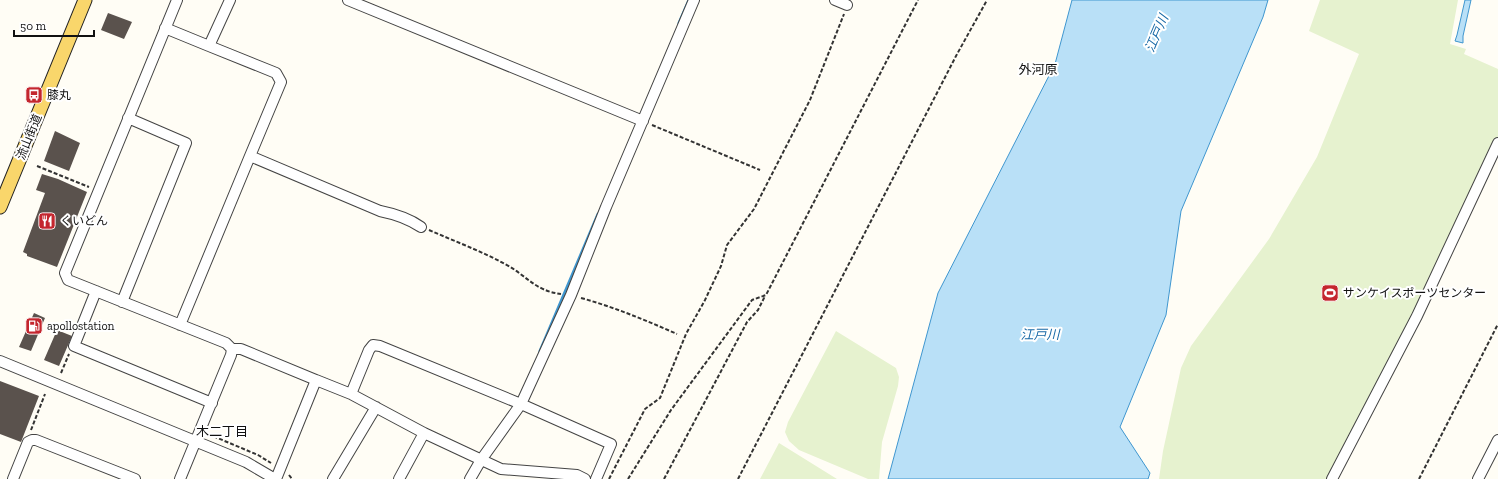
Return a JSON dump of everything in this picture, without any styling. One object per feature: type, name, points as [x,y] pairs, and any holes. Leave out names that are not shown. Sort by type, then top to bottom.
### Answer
[{"type":"main road","name":"流山街道","points":[[0,207],[85,0]]},
{"type":"street","points":[[177,0],[65,273],[68,280],[226,343],[232,350]]},
{"type":"street","points":[[209,46],[230,0]]},
{"type":"street","points":[[348,0],[639,119]]},
{"type":"street","points":[[470,479],[521,404],[570,295],[639,119],[694,0]]},
{"type":"street","points":[[835,0],[847,5]]},
{"type":"street","points":[[165,28],[276,74],[281,82],[180,325]]},
{"type":"street","points":[[122,302],[186,143],[128,118]]},
{"type":"street","points":[[1332,479],[1417,316],[1498,143]]},
{"type":"street","points":[[250,156],[380,211],[413,221],[421,227]]},
{"type":"street","points":[[96,291],[74,346],[212,403]]},
{"type":"street","points":[[351,394],[369,350],[373,345],[380,346],[521,404],[611,444],[596,479]]},
{"type":"street","points":[[232,350],[241,349],[351,394],[424,433],[501,469],[577,475],[585,479]]},
{"type":"street","points":[[180,479],[212,403],[232,350]]},
{"type":"street","points":[[0,361],[246,462],[275,479],[316,380]]},
{"type":"street","points":[[334,479],[376,407]]},
{"type":"street","points":[[399,479],[424,433]]},
{"type":"street","points":[[13,479],[28,442],[32,440],[36,440],[134,479]]},
{"type":"street","points":[[1478,479],[1498,440]]},
{"type":"path","points":[[664,479],[747,322],[758,310],[918,0]]},
{"type":"path","points":[[738,479],[952,63],[987,0]]},
{"type":"path","points":[[609,479],[645,409],[660,398],[686,334],[705,300],[721,266],[727,245],[754,209],[810,100],[847,5]]},
{"type":"path","points":[[639,119],[760,170]]},
{"type":"path","points":[[37,166],[98,190]]},
{"type":"path","points":[[421,227],[506,264],[542,290],[606,304],[677,334]]},
{"type":"path","points":[[628,479],[671,410],[752,300],[766,294]]},
{"type":"path","points":[[1419,479],[1498,324]]},
{"type":"path","points":[[61,373],[70,350],[74,346]]},
{"type":"path","points":[[32,440],[31,430],[46,394]]},
{"type":"green space","name":"サンケイスポーツセンター","points":[[1320,0],[1458,0],[1450,44],[1466,49],[1464,54],[1498,69],[1498,153],[1336,479],[1159,479],[1163,451],[1181,368],[1191,346],[1269,239],[1317,157],[1359,54],[1309,31]]},
{"type":"green space","points":[[836,331],[896,368],[899,377],[898,386],[882,442],[879,479],[868,479],[799,450],[789,441],[785,432],[788,422]]},
{"type":"green space","points":[[779,443],[837,479],[760,479]]},
{"type":"water","name":"江戸川","points":[[1072,0],[1268,0],[1263,17],[1181,211],[1166,315],[1120,427],[1150,473],[1148,479],[888,479],[938,293],[1055,64]]},
{"type":"water","points":[[1465,0],[1471,0],[1463,36],[1463,43],[1455,41]]},
{"type":"building","points":[[108,13],[132,22],[124,39],[101,30]]},
{"type":"building","points":[[55,131],[80,143],[69,171],[44,161]]},
{"type":"building","points":[[42,174],[58,179],[87,192],[57,267],[27,256],[27,254],[23,252],[45,193],[36,190]]},
{"type":"building","points":[[34,313],[45,318],[31,351],[19,347]]},
{"type":"building","points":[[57,330],[72,336],[59,366],[44,360]]},
{"type":"building","points":[[0,381],[39,396],[21,442],[0,434]]},
{"type":"waterway","points":[[679,23],[689,0]]},
{"type":"waterway","points":[[540,351],[598,214]]},
{"type":"place","name":"膝丸","points":[[34,95]]},
{"type":"place","name":"くいどん","points":[[47,221]]},
{"type":"place","name":"サンケイスポーツセンター","points":[[1330,293]]},
{"type":"place","name":"apollostation","points":[[34,326]]},
{"type":"district","name":"外河原","points":[[1038,69]]},
{"type":"district","name":"木二丁目","points":[[222,431]]}]
